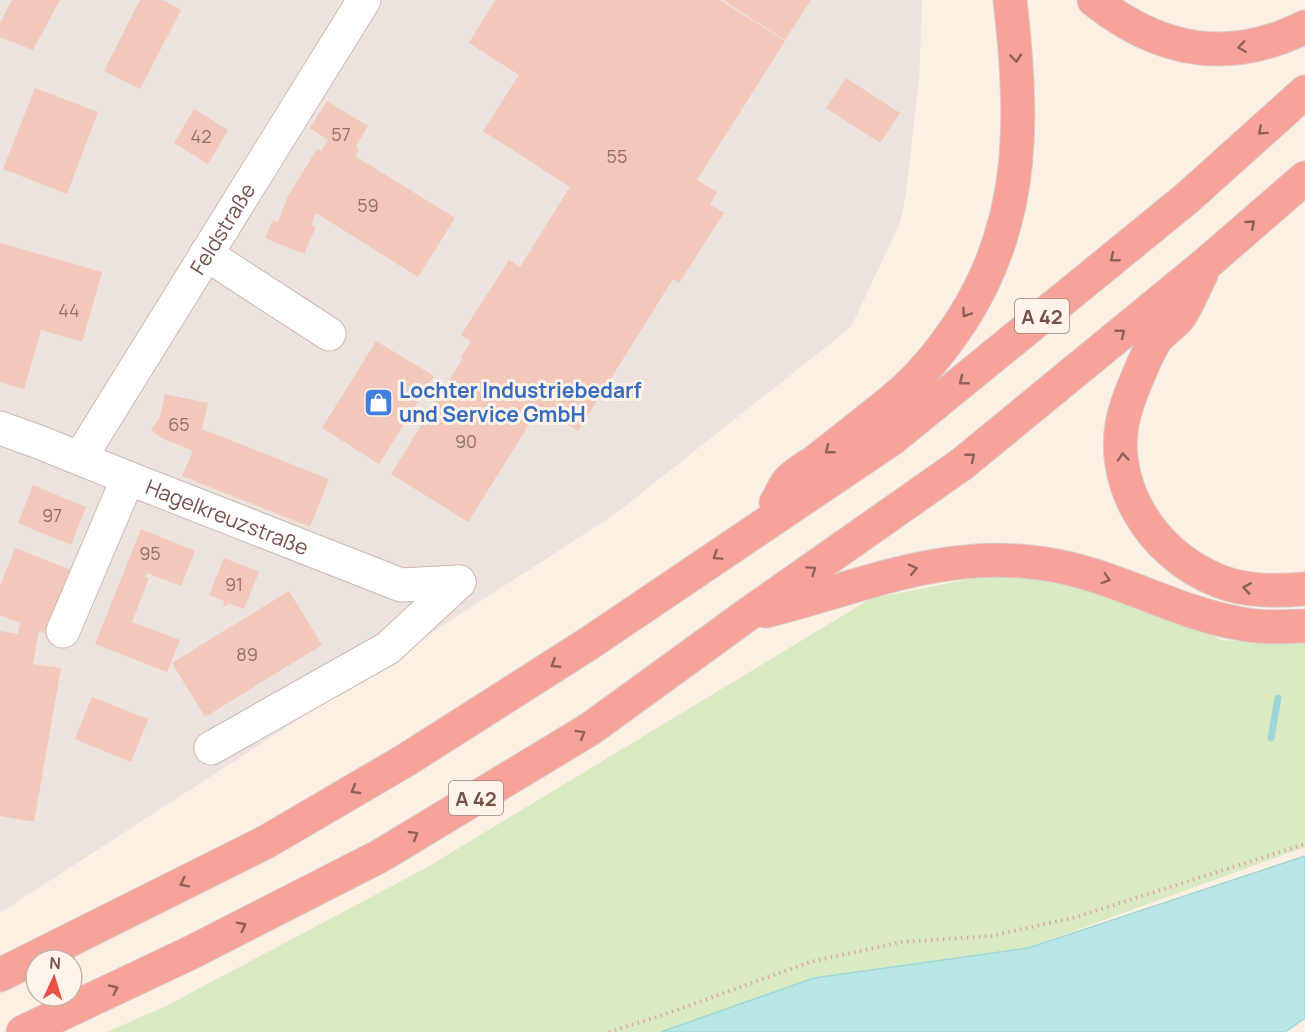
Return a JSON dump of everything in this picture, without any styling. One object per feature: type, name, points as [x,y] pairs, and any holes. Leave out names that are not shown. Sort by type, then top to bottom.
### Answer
[{"type":"highway","points":[[765,523],[787,483],[896,398],[928,366],[957,328],[986,279],[1011,205],[1016,160],[1017,60],[1010,0]]},
{"type":"highway","points":[[1094,0],[1137,30],[1162,41],[1192,47],[1221,50],[1242,48],[1261,44],[1305,27]]},
{"type":"highway","name":"A 42","points":[[0,975],[266,842],[396,766],[588,644],[893,438],[1186,199],[1305,92]]},
{"type":"highway","name":"A 42","points":[[23,1032],[190,953],[380,856],[590,729],[962,464],[1207,263],[1305,178]]},
{"type":"highway","points":[[1207,263],[1179,316],[1156,339],[1127,405],[1122,432],[1122,458],[1129,491],[1149,530],[1172,554],[1201,574],[1243,588],[1305,589]]},
{"type":"highway","points":[[747,615],[917,568],[964,561],[1000,560],[1045,563],[1073,569],[1125,585],[1212,618],[1239,624],[1272,627],[1305,626]]},
{"type":"street","name":"Feldstraße","points":[[80,458],[364,0]]},
{"type":"street","points":[[206,254],[329,334]]},
{"type":"street","name":"Hagelkreuzstraße","points":[[0,428],[401,585],[459,582],[388,648],[212,747]]},
{"type":"street","points":[[63,632],[128,478]]},
{"type":"path","points":[[609,1032],[810,962],[901,942],[992,936],[1076,917],[1305,844]]},
{"type":"shaded area","points":[[0,0],[922,0],[919,79],[906,194],[900,223],[851,327],[615,514],[0,913]]},
{"type":"green space","points":[[1037,574],[1165,611],[1221,640],[1293,644],[1305,642],[1305,847],[1027,948],[815,978],[662,1032],[107,1032],[166,1006],[424,869],[870,599],[974,578]]},
{"type":"water","points":[[1305,856],[1305,1018],[1285,1032],[661,1032],[814,978],[1028,948]]},
{"type":"building","points":[[12,0],[60,0],[33,50],[0,37],[0,23]]},
{"type":"building","points":[[140,0],[163,0],[181,10],[140,89],[104,71]]},
{"type":"building","points":[[495,0],[720,0],[785,41],[697,180],[717,192],[710,204],[724,213],[679,283],[673,279],[578,431],[540,407],[468,522],[391,474],[463,358],[461,357],[471,342],[461,335],[509,260],[520,267],[570,187],[483,131],[519,75],[469,43]]},
{"type":"building","points":[[723,0],[811,0],[785,40]]},
{"type":"building","points":[[846,78],[900,113],[880,143],[826,108]]},
{"type":"building","points":[[35,88],[98,112],[67,194],[3,169]]},
{"type":"building","points":[[327,101],[368,126],[356,146],[359,150],[355,156],[455,218],[418,277],[316,213],[311,225],[316,227],[304,254],[265,238],[273,220],[278,222],[288,196],[317,149],[321,151],[328,140],[310,128]]},
{"type":"building","points":[[194,109],[228,130],[208,164],[174,143]]},
{"type":"building","points":[[0,243],[102,272],[82,342],[41,330],[24,389],[0,382]]},
{"type":"building","name":"Lochter Industriebedarf und Service GmbH","points":[[376,341],[434,376],[379,464],[322,428]]},
{"type":"building","points":[[165,394],[208,403],[202,429],[329,479],[310,527],[182,476],[193,451],[162,438],[151,430],[160,417]]},
{"type":"building","points":[[33,485],[86,507],[71,545],[18,523]]},
{"type":"building","points":[[141,529],[195,551],[181,586],[147,573],[145,577],[149,578],[132,622],[180,640],[167,672],[95,644]]},
{"type":"building","points":[[15,548],[79,573],[53,636],[39,631],[33,664],[61,668],[34,822],[0,816],[0,631],[18,634],[20,623],[0,615],[0,586]]},
{"type":"building","points":[[224,558],[259,572],[244,609],[228,603],[227,606],[223,605],[224,601],[209,595]]},
{"type":"building","points":[[289,591],[322,645],[205,717],[172,663]]},
{"type":"building","points":[[92,697],[148,719],[131,762],[75,739]]},
{"type":"waterway","points":[[1271,738],[1278,698]]},
{"type":"place","name":"Lochter Industriebedarf und Service GmbH","points":[[378,402]]}]
